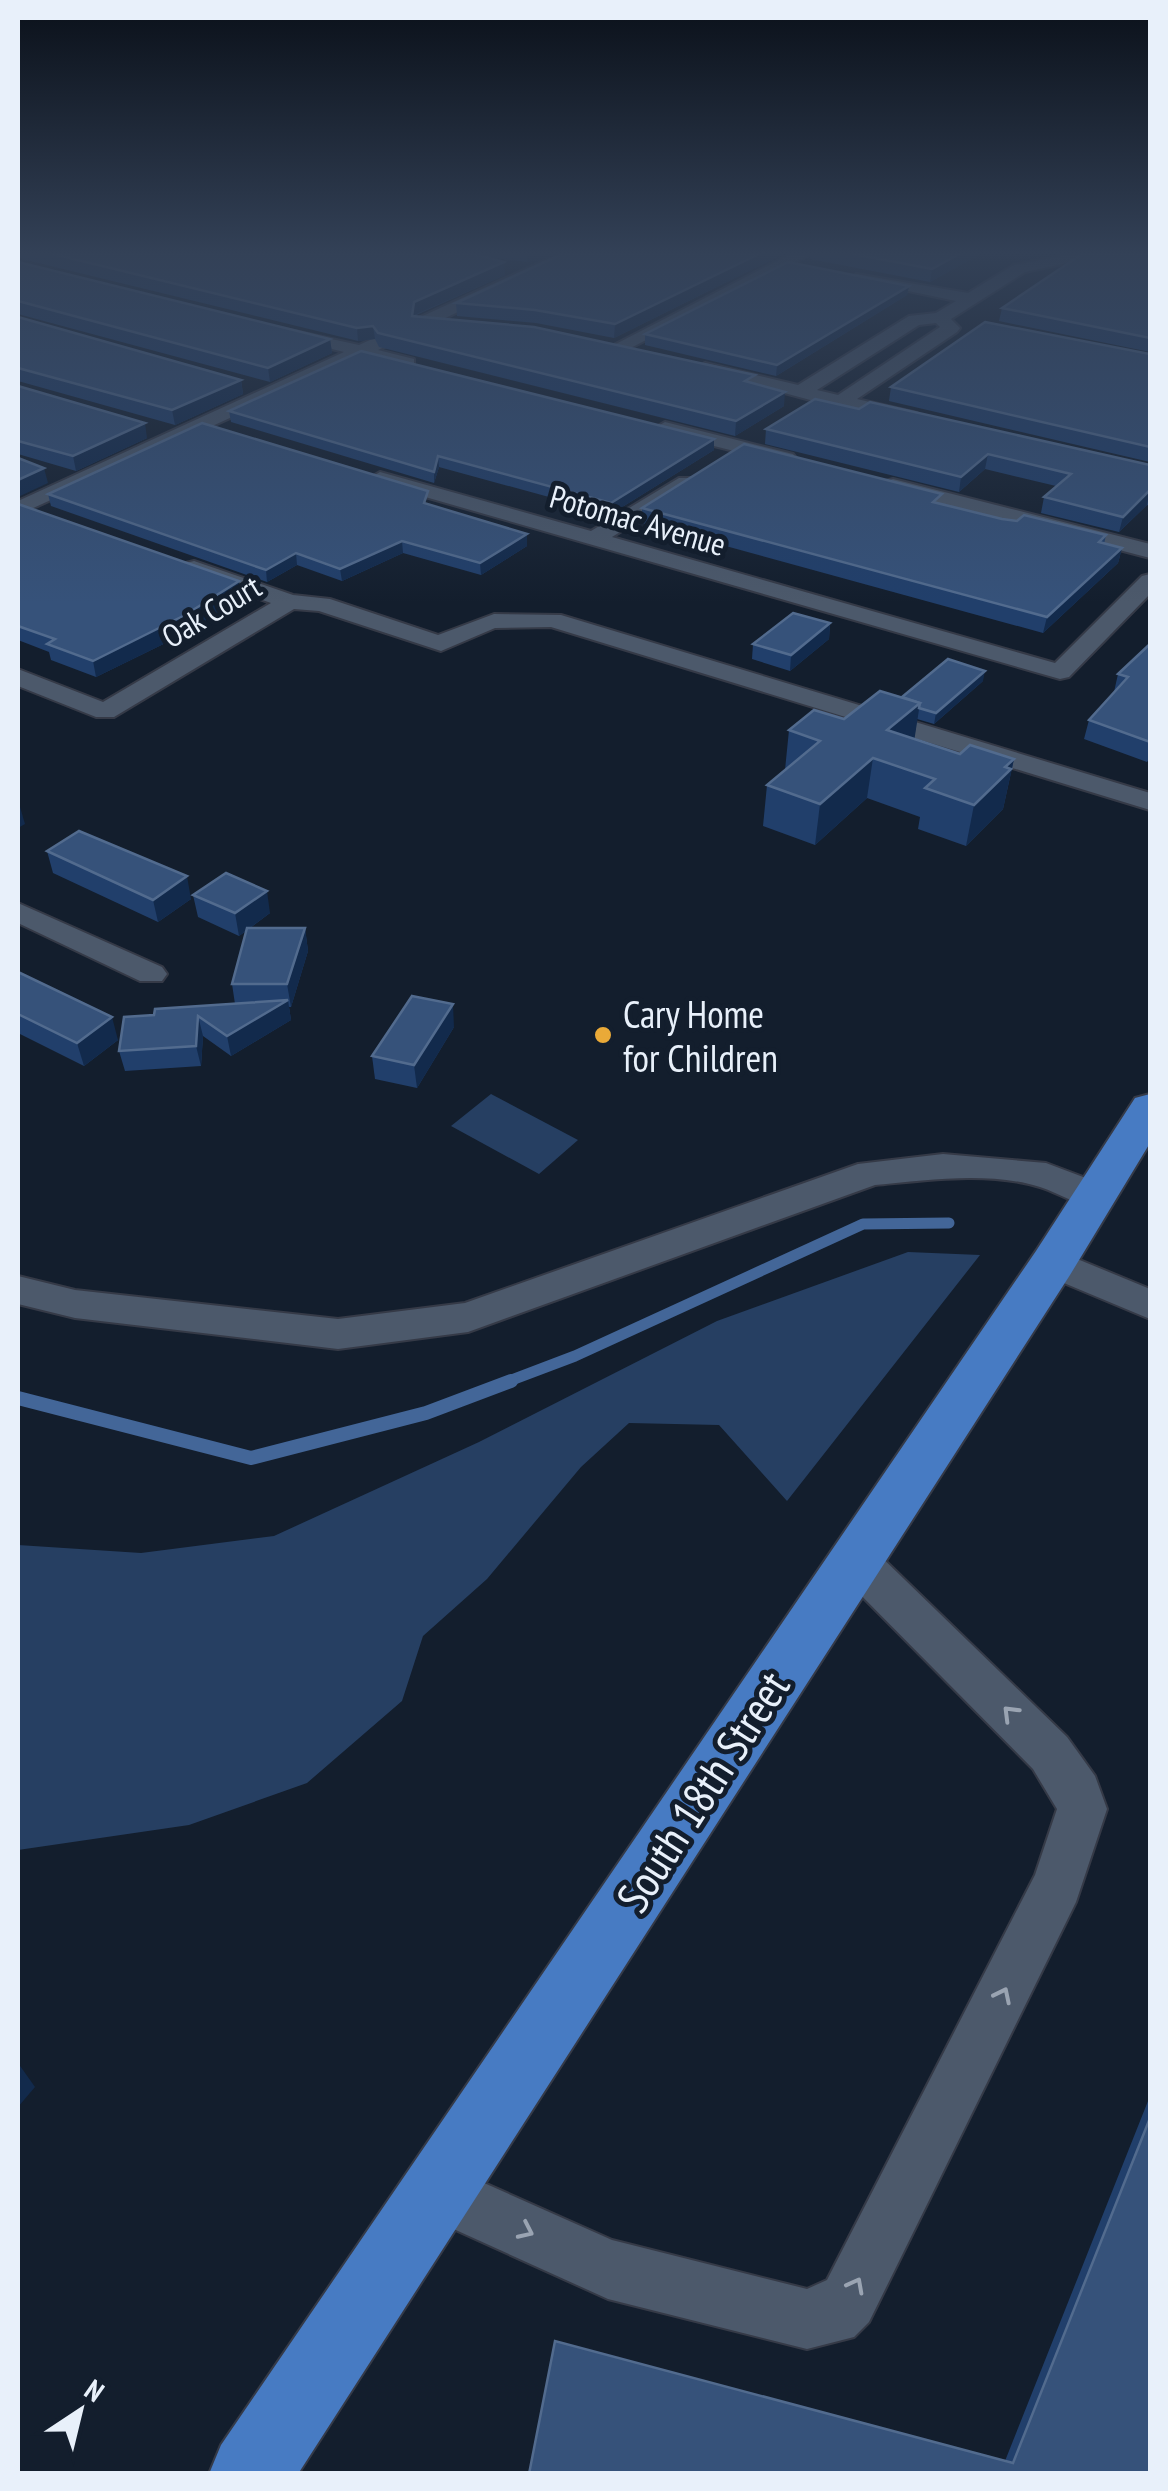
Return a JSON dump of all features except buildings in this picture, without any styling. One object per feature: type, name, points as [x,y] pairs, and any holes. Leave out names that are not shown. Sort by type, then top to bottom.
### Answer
[{"type":"main road","name":"South 18th Street","points":[[250,2474],[1053,1263],[1150,1108]]},
{"type":"street","points":[[20,508],[319,370]]},
{"type":"street","points":[[709,370],[937,424]]},
{"type":"street","points":[[821,397],[854,370]]},
{"type":"street","points":[[591,542],[780,422],[871,370]]},
{"type":"street","points":[[235,382],[271,392]]},
{"type":"street","points":[[646,423],[816,466]]},
{"type":"street","points":[[200,424],[238,435]]},
{"type":"street","points":[[140,425],[174,435]]},
{"type":"street","name":"Potomac Avenue","points":[[349,468],[591,542],[1060,672],[1150,581]]},
{"type":"street","points":[[46,472],[75,482]]},
{"type":"street","points":[[872,480],[1150,551]]},
{"type":"street","points":[[20,508],[57,520]]},
{"type":"street","name":"Oak Court","points":[[164,558],[290,602]]},
{"type":"street","points":[[290,602],[322,604],[441,644],[480,622],[502,617],[553,620],[1150,802]]},
{"type":"street","name":"Oak Court","points":[[18,677],[104,712],[290,602]]},
{"type":"street","points":[[968,744],[950,758],[951,768],[976,779],[999,780],[1028,763]]},
{"type":"street","points":[[18,912],[151,974]]},
{"type":"street","points":[[18,1290],[74,1304],[338,1334],[468,1317],[870,1172],[943,1166],[1004,1168],[1046,1175],[1094,1195]]},
{"type":"street","points":[[1053,1263],[1150,1306]]},
{"type":"street","points":[[438,2191],[608,2269],[807,2320],[832,2315],[848,2301],[1058,1884],[1082,1809],[1078,1793],[1050,1753],[855,1560]]},
{"type":"shaded area","points":[[491,1094],[578,1140],[539,1174],[451,1126]]},
{"type":"shaded area","points":[[908,1252],[980,1255],[787,1501],[719,1425],[629,1423],[581,1467],[487,1579],[423,1636],[402,1701],[307,1783],[189,1825],[18,1850],[18,1545],[141,1553],[274,1536],[479,1442],[717,1321]]},
{"type":"waterway","points":[[504,1383],[575,1356],[863,1224],[949,1223]]},
{"type":"waterway","points":[[18,1398],[251,1458],[426,1413],[511,1381]]},
{"type":"place","name":"Cary Home for Children","points":[[603,1035]]}]
